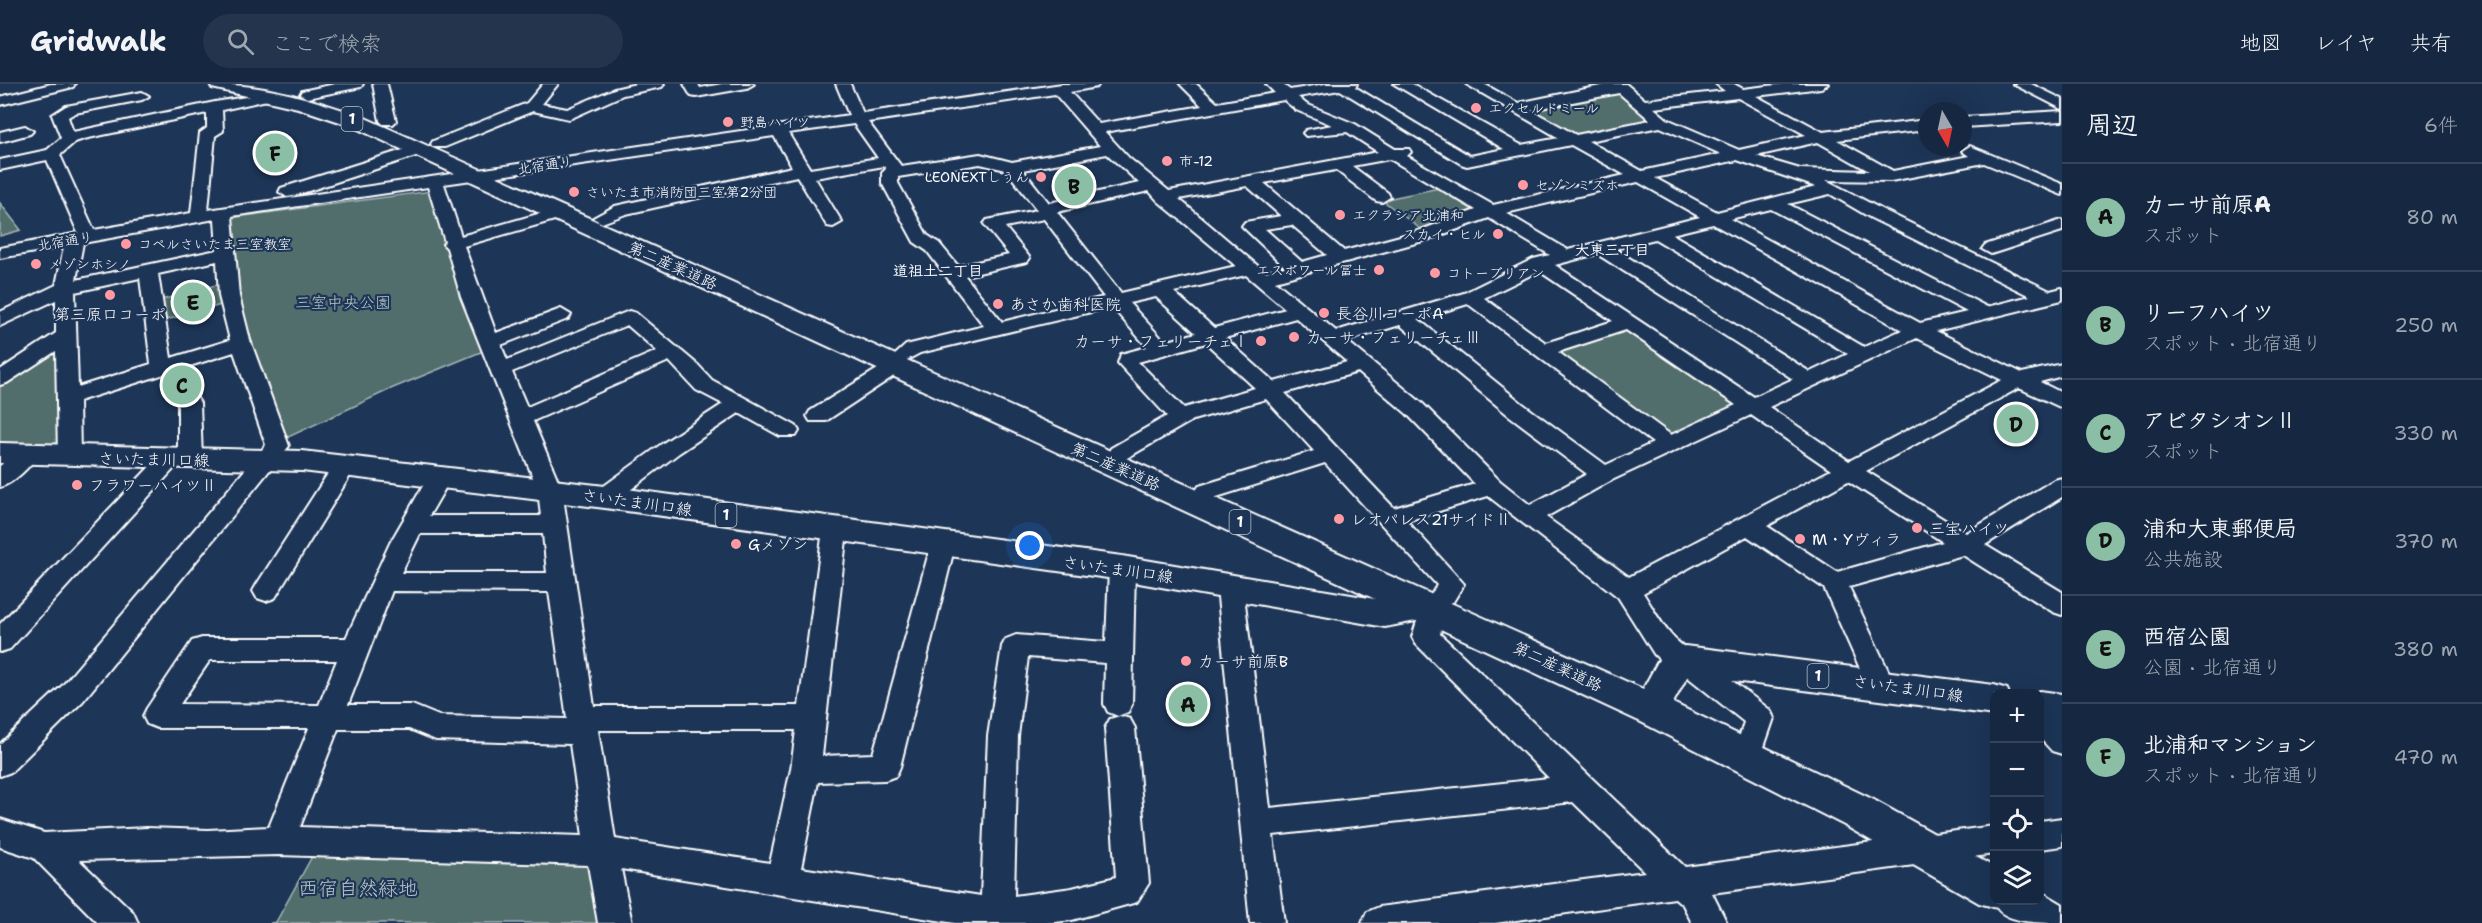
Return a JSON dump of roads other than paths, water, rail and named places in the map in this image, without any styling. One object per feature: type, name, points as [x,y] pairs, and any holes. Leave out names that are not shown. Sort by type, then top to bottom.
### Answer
[{"type":"main road","name":"第二産業道路","points":[[219,84],[307,94],[388,121],[439,144],[559,213],[1207,492],[1756,759],[1926,848],[1990,886]]},
{"type":"main road","name":"第二産業道路","points":[[264,89],[356,121],[419,150],[602,218],[900,360],[1435,604],[1660,693],[1754,738],[1990,862]]},
{"type":"main road","name":"さいたま川口線","points":[[14,453],[264,461],[344,466],[605,497],[1122,568],[1384,614],[1435,604]]},
{"type":"main road","name":"さいたま川口線","points":[[1682,661],[1880,683],[1990,699]]},
{"type":"main road","points":[[1660,693],[1670,672],[1682,661]]},
{"type":"main road","points":[[2044,707],[2062,709]]},
{"type":"main road","points":[[2044,893],[2062,904]]},
{"type":"main road","points":[[2022,905],[2053,923]]},
{"type":"street","points":[[0,101],[68,84]]},
{"type":"street","points":[[307,94],[356,84]]},
{"type":"street","points":[[380,84],[388,121]]},
{"type":"street","points":[[439,144],[532,106],[551,84]]},
{"type":"street","points":[[532,106],[569,114],[619,92],[657,84]]},
{"type":"street","points":[[691,84],[696,93],[747,84]]},
{"type":"street","points":[[843,84],[858,119],[892,166]]},
{"type":"street","name":"北宿通り","points":[[0,253],[246,208],[1092,84]]},
{"type":"street","points":[[1187,84],[1215,109]]},
{"type":"street","points":[[1273,84],[1301,107],[1350,127],[1564,256]]},
{"type":"street","points":[[1401,84],[1517,150]]},
{"type":"street","points":[[1473,84],[1917,330],[2016,381],[2062,401]]},
{"type":"street","points":[[1723,84],[1891,176]]},
{"type":"street","points":[[1641,105],[1821,84]]},
{"type":"street","points":[[2020,84],[2062,105]]},
{"type":"street","points":[[1095,129],[1346,85],[1467,161],[1662,122]]},
{"type":"street","points":[[1516,108],[1620,86],[1662,122],[1737,155],[1799,174],[1832,188],[1877,214],[2054,295]]},
{"type":"street","points":[[1551,88],[1569,98]]},
{"type":"street","points":[[0,165],[52,154],[73,137],[142,120],[215,106],[264,89]]},
{"type":"street","points":[[1058,89],[1084,114],[1110,149],[1157,192],[1415,409],[1492,488],[1627,590],[1664,647],[1760,718],[1754,738]]},
{"type":"street","points":[[73,137],[68,136],[60,115],[71,109],[140,90],[142,120]]},
{"type":"street","points":[[199,216],[208,133],[215,131],[215,106]]},
{"type":"street","points":[[2044,116],[2062,125]]},
{"type":"street","points":[[1972,121],[2062,116]]},
{"type":"street","points":[[1140,122],[1154,135]]},
{"type":"street","points":[[1311,133],[1350,127]]},
{"type":"street","points":[[818,416],[913,349],[1160,290],[1299,269],[1421,236],[1491,211],[1737,155],[1820,137],[1918,128]]},
{"type":"street","points":[[778,130],[833,222]]},
{"type":"street","points":[[0,137],[25,131]]},
{"type":"street","points":[[952,273],[1021,258],[993,224],[1048,211],[1157,192],[1251,181],[1340,165],[1393,155],[1434,141]]},
{"type":"street","points":[[602,218],[621,210],[804,172],[980,159],[1012,167],[1110,149]]},
{"type":"street","points":[[246,208],[326,178],[419,150]]},
{"type":"street","points":[[1972,152],[2062,190]]},
{"type":"street","points":[[52,154],[82,238],[65,288],[69,456]]},
{"type":"street","points":[[1799,174],[1891,176],[1984,158]]},
{"type":"street","points":[[1340,165],[1382,197]]},
{"type":"street","points":[[892,166],[890,183],[920,238],[933,247],[996,328]]},
{"type":"street","points":[[1012,167],[1116,300],[1161,350]]},
{"type":"street","points":[[1251,181],[1340,257]]},
{"type":"street","points":[[435,182],[452,244],[471,297],[550,490],[561,583],[601,851],[615,923]]},
{"type":"street","points":[[1332,339],[1471,297],[1540,263],[1717,220],[1832,188]]},
{"type":"street","points":[[1774,204],[1984,313]]},
{"type":"street","points":[[0,763],[73,693],[278,446],[242,343],[229,296],[223,212]]},
{"type":"street","points":[[452,244],[559,213]]},
{"type":"street","points":[[1294,219],[1251,226],[1299,269]]},
{"type":"street","points":[[1991,249],[2062,225]]},
{"type":"street","points":[[1659,234],[1862,354]]},
{"type":"street","points":[[1600,248],[1807,379]]},
{"type":"street","points":[[0,320],[65,288],[225,254]]},
{"type":"street","points":[[1540,263],[1850,472],[2062,605]]},
{"type":"street","points":[[148,270],[162,368]]},
{"type":"street","points":[[1160,290],[1270,390],[1451,584],[1435,604],[1426,637],[1579,788],[1695,894],[1710,923]]},
{"type":"street","points":[[1528,517],[1604,475],[1671,446],[1807,379],[1917,330],[2054,295]]},
{"type":"street","points":[[1471,297],[1671,446]]},
{"type":"street","points":[[1181,418],[1128,363],[1128,358],[1298,312]]},
{"type":"street","points":[[491,342],[561,315]]},
{"type":"street","points":[[502,369],[629,317],[691,369],[704,385],[788,431]]},
{"type":"street","points":[[1404,318],[1515,409],[1604,475]]},
{"type":"street","points":[[1541,351],[1628,323]]},
{"type":"street","points":[[0,379],[66,335]]},
{"type":"street","points":[[68,397],[242,343]]},
{"type":"street","points":[[522,417],[671,353]]},
{"type":"street","points":[[1119,453],[1181,418],[1362,364]]},
{"type":"street","points":[[1627,590],[2016,381],[2062,370]]},
{"type":"street","points":[[0,642],[180,460],[189,404]]},
{"type":"street","points":[[605,497],[671,448],[738,404]]},
{"type":"street","points":[[0,479],[14,453]]},
{"type":"street","points":[[1207,492],[1330,454]]},
{"type":"street","points":[[266,591],[344,466]]},
{"type":"street","points":[[279,841],[328,715],[393,560],[439,478]]},
{"type":"street","points":[[1834,582],[1965,545],[2062,486]]},
{"type":"street","points":[[1389,518],[1492,488]]},
{"type":"street","points":[[413,525],[554,525]]},
{"type":"street","points":[[1748,525],[1834,582],[1880,683]]},
{"type":"street","points":[[782,880],[806,769],[835,530]]},
{"type":"street","points":[[806,769],[885,767],[943,545]]},
{"type":"street","points":[[0,833],[44,848],[147,842],[208,844],[279,841],[601,851],[976,908],[997,914],[1073,914],[1125,891],[1133,883],[1119,716],[1118,653],[1122,568]]},
{"type":"street","points":[[384,582],[561,583]]},
{"type":"street","points":[[1230,587],[1267,923]]},
{"type":"street","points":[[997,914],[1003,736],[1016,646],[1118,653]]},
{"type":"street","points":[[355,649],[202,649],[157,716],[412,717],[436,728],[813,718]]},
{"type":"street","points":[[2044,724],[2062,742]]},
{"type":"street","points":[[1257,823],[1579,788]]},
{"type":"street","points":[[2044,834],[2062,832]]},
{"type":"street","points":[[1396,922],[1990,841]]},
{"type":"street","points":[[44,848],[121,923]]},
{"type":"street","points":[[2016,905],[2025,923]]},
{"type":"place","name":"エクセルドミール","points":[[1476,108]]},
{"type":"place","name":"野島ハイツ","points":[[728,122]]},
{"type":"place","name":"北浦和マンション","points":[[275,153]]},
{"type":"place","name":"市-12","points":[[1167,161]]},
{"type":"place","name":"LEONEXTしうん","points":[[1041,177]]},
{"type":"place","name":"セゾンミズホ","points":[[1523,185]]},
{"type":"place","name":"リーフハイツ","points":[[1074,186]]},
{"type":"place","name":"さいたま市消防団三室第2分団","points":[[574,192]]},
{"type":"place","name":"エクラシア北浦和","points":[[1340,215]]},
{"type":"place","name":"スカイ・ヒル","points":[[1498,234]]},
{"type":"place","name":"コペルさいたま三室教室","points":[[126,244]]},
{"type":"place","name":"メゾンホシノ","points":[[36,264]]},
{"type":"place","name":"エスポワール冨士","points":[[1379,270]]},
{"type":"place","name":"コトーブリアン","points":[[1435,273]]},
{"type":"place","name":"第三原口コーポ","points":[[110,295]]},
{"type":"place","name":"西宿公園","points":[[193,302]]},
{"type":"place","name":"あさか歯科医院","points":[[998,304]]},
{"type":"place","name":"長谷川コーポA","points":[[1324,313]]},
{"type":"place","name":"カーサ・フェリーチェⅢ","points":[[1294,337]]},
{"type":"place","name":"カーサ・フェリーチェⅠ","points":[[1261,341]]},
{"type":"place","name":"アビタシオンⅡ","points":[[182,385]]},
{"type":"place","name":"浦和大東郵便局","points":[[2016,424]]},
{"type":"place","name":"フラワーハイツⅡ","points":[[77,485]]},
{"type":"place","name":"レオパレス21サイドⅡ","points":[[1339,519]]},
{"type":"place","name":"三宝ハイツ","points":[[1917,528]]},
{"type":"place","name":"M・Yヴィラ","points":[[1800,539]]},
{"type":"place","name":"Gメゾン","points":[[736,544]]},
{"type":"place","name":"カーサ前原B","points":[[1186,661]]},
{"type":"place","name":"カーサ前原A","points":[[1188,704]]},
{"type":"district","name":"大東三丁目","points":[[1612,250]]},
{"type":"district","name":"道祖土二丁目","points":[[938,271]]},
{"type":"park label","name":"三室中央公園","points":[[343,302]]},
{"type":"park label","name":"西宿自然緑地","points":[[358,888]]}]
